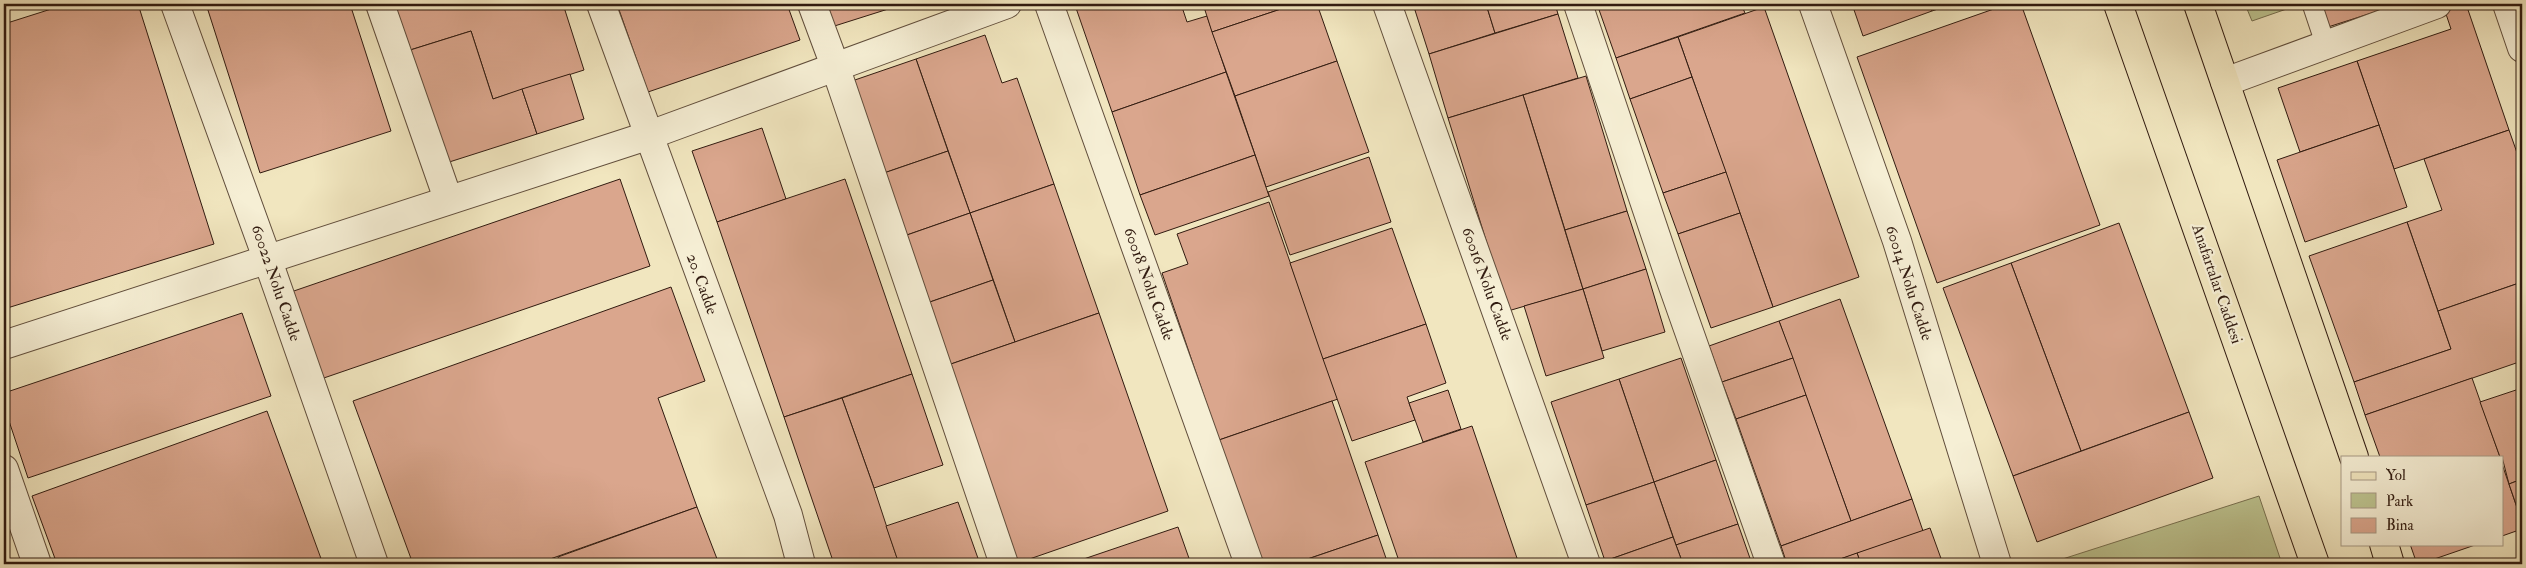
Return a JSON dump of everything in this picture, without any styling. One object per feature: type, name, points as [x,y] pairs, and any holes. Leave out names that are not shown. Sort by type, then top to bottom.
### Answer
[{"type":"main road","name":"Anafartalar Caddesi","points":[[2118,4],[2315,564]]},
{"type":"main road","points":[[2198,4],[2354,456]]},
{"type":"main road","points":[[2385,546],[2390,564]]},
{"type":"street","name":"60022 Nolu Cadde","points":[[175,4],[268,258],[374,564]]},
{"type":"street","points":[[380,4],[448,199]]},
{"type":"street","name":"20. Cadde","points":[[600,4],[788,516],[801,564]]},
{"type":"street","points":[[812,4],[835,66],[1004,564]]},
{"type":"street","points":[[4,345],[448,199],[647,136],[1007,4]]},
{"type":"street","name":"60018 Nolu Cadde","points":[[1049,4],[1249,564]]},
{"type":"street","name":"60016 Nolu Cadde","points":[[1387,4],[1586,564]]},
{"type":"street","points":[[1578,4],[1668,272],[1770,564]]},
{"type":"street","name":"60014 Nolu Cadde","points":[[1813,4],[1897,241],[1997,564]]},
{"type":"street","points":[[2225,82],[2325,43],[2437,4]]},
{"type":"street","points":[[2507,4],[2522,48]]},
{"type":"street","points":[[4,469],[37,564]]},
{"type":"lane","points":[[2312,4],[2325,43]]},
{"type":"green space","points":[[2245,4],[2301,4],[2252,21]]},
{"type":"green space","points":[[2259,496],[2282,564],[2047,564]]},
{"type":"building","points":[[4,4],[18,4],[4,9]]},
{"type":"building","points":[[67,4],[138,4],[214,244],[4,309],[4,24]]},
{"type":"building","points":[[206,4],[350,4],[391,131],[260,173]]},
{"type":"building","points":[[392,4],[563,4],[584,70],[493,99],[471,31],[407,51]]},
{"type":"building","points":[[617,4],[787,4],[800,40],[648,92]]},
{"type":"building","points":[[817,4],[904,4],[825,29]]},
{"type":"building","points":[[1087,4],[1181,4],[1187,22],[1207,16],[1226,72],[1112,112],[1076,8]]},
{"type":"building","points":[[1203,4],[1296,4],[1212,32]]},
{"type":"building","points":[[1296,4],[1317,4],[1337,61],[1235,96],[1212,32]]},
{"type":"building","points":[[1413,4],[1486,4],[1495,33],[1429,54]]},
{"type":"building","points":[[1486,4],[1555,4],[1558,14],[1495,33]]},
{"type":"building","points":[[1597,4],[1741,4],[1745,13],[1616,58]]},
{"type":"building","points":[[1852,4],[1930,4],[1932,11],[1863,36]]},
{"type":"building","points":[[1930,4],[1953,4],[1932,11]]},
{"type":"building","points":[[2008,4],[2021,4],[2100,225],[1937,283],[1857,57]]},
{"type":"building","points":[[2321,4],[2400,4],[2328,27]]},
{"type":"building","points":[[2466,4],[2509,130],[2394,169],[2357,61],[2451,29],[2445,11]]},
{"type":"building","points":[[1764,7],[1859,277],[1773,307],[1678,37]]},
{"type":"building","points":[[1558,14],[1578,78],[1448,118],[1429,54]]},
{"type":"building","points":[[471,31],[493,99],[522,89],[537,134],[443,164],[407,51]]},
{"type":"building","points":[[985,35],[1002,83],[1017,78],[1054,184],[970,213],[916,59]]},
{"type":"building","points":[[1678,37],[1692,77],[1630,99],[1616,58]]},
{"type":"building","points":[[916,59],[948,151],[881,174],[849,82]]},
{"type":"building","points":[[1337,61],[1369,152],[1266,187],[1235,96]]},
{"type":"building","points":[[2357,61],[2379,125],[2300,152],[2278,88]]},
{"type":"building","points":[[1226,72],[1255,155],[1140,195],[1112,112]]},
{"type":"building","points":[[570,74],[584,119],[537,134],[522,89]]},
{"type":"building","points":[[1586,76],[1627,211],[1565,230],[1523,95]]},
{"type":"building","points":[[1692,77],[1726,172],[1663,193],[1630,99]]},
{"type":"building","points":[[1523,95],[1583,289],[1508,311],[1448,118]]},
{"type":"building","points":[[2379,125],[2407,207],[2305,242],[2277,160]]},
{"type":"building","points":[[762,128],[786,199],[717,222],[692,151]]},
{"type":"building","points":[[2509,130],[2522,167],[2522,282],[2438,311],[2407,222],[2442,210],[2424,159]]},
{"type":"building","points":[[948,151],[970,213],[904,236],[881,174]]},
{"type":"building","points":[[1255,155],[1269,196],[1155,235],[1140,195]]},
{"type":"building","points":[[1369,157],[1391,222],[1290,255],[1268,192]]},
{"type":"building","points":[[1726,172],[1740,213],[1678,234],[1663,193]]},
{"type":"building","points":[[620,179],[650,266],[318,380],[288,293]]},
{"type":"building","points":[[845,179],[912,374],[784,417],[717,222]]},
{"type":"building","points":[[1054,184],[1099,313],[1015,342],[970,213]]},
{"type":"building","points":[[1269,202],[1338,399],[1219,440],[1162,273],[1188,264],[1177,234]]},
{"type":"building","points":[[1627,211],[1646,269],[1583,289],[1565,230]]},
{"type":"building","points":[[970,213],[993,280],[927,303],[904,236]]},
{"type":"building","points":[[1740,213],[1773,307],[1711,328],[1678,234]]},
{"type":"building","points":[[2407,222],[2451,349],[2354,382],[2309,256]]},
{"type":"building","points":[[2119,223],[2189,412],[2081,451],[2011,263]]},
{"type":"building","points":[[1392,228],[1426,324],[1323,359],[1290,263]]},
{"type":"building","points":[[2011,263],[2081,451],[2013,476],[1943,288]]},
{"type":"building","points":[[1646,269],[1665,332],[1602,351],[1583,289]]},
{"type":"building","points":[[993,280],[1015,342],[948,365],[927,303]]},
{"type":"building","points":[[2522,282],[2522,361],[2365,415],[2354,382],[2451,349],[2438,311]]},
{"type":"building","points":[[671,287],[705,381],[658,398],[697,507],[536,564],[413,564],[353,401]]},
{"type":"building","points":[[1583,289],[1604,358],[1546,376],[1524,306]]},
{"type":"building","points":[[1840,299],[1912,499],[1851,521],[1779,321]]},
{"type":"building","points":[[242,313],[271,396],[28,478],[4,406],[4,393]]},
{"type":"building","points":[[1099,313],[1168,511],[1018,563],[948,365]]},
{"type":"building","points":[[1779,321],[1793,358],[1722,382],[1709,346]]},
{"type":"building","points":[[1426,324],[1446,383],[1407,397],[1415,420],[1352,441],[1323,359]]},
{"type":"building","points":[[1681,358],[1716,460],[1654,482],[1619,379]]},
{"type":"building","points":[[1793,358],[1806,395],[1736,419],[1722,382]]},
{"type":"building","points":[[912,374],[943,465],[874,488],[842,398]]},
{"type":"building","points":[[2472,378],[2500,456],[2380,456],[2365,415]]},
{"type":"building","points":[[1619,379],[1654,482],[1586,505],[1551,402]]},
{"type":"building","points":[[2522,388],[2522,479],[2509,484],[2504,465],[2504,456],[2500,456],[2480,402]]},
{"type":"building","points":[[1448,390],[1461,429],[1423,442],[1409,403]]},
{"type":"building","points":[[1806,395],[1851,521],[1781,546],[1736,419]]},
{"type":"building","points":[[842,398],[899,564],[834,564],[784,417]]},
{"type":"building","points":[[1332,401],[1378,535],[1293,564],[1263,564],[1219,440]]},
{"type":"building","points":[[267,411],[323,564],[57,564],[32,496]]},
{"type":"building","points":[[2189,412],[2213,478],[2037,542],[2013,476]]},
{"type":"building","points":[[1472,426],[1519,564],[1400,564],[1365,462]]},
{"type":"building","points":[[1716,460],[1738,524],[1676,545],[1654,482]]},
{"type":"building","points":[[2504,470],[2522,522],[2522,529],[2504,535]]},
{"type":"building","points":[[2522,479],[2522,522],[2509,484]]},
{"type":"building","points":[[1654,482],[1673,537],[1605,561],[1586,505]]},
{"type":"building","points":[[1912,499],[1923,531],[1826,564],[1787,564],[1781,546]]},
{"type":"building","points":[[958,502],[980,564],[899,564],[886,526]]},
{"type":"building","points":[[697,507],[719,564],[560,564],[558,557]]},
{"type":"building","points":[[1738,524],[1752,564],[1683,564],[1676,545]]},
{"type":"building","points":[[1178,527],[1191,564],[1069,564]]},
{"type":"building","points":[[1930,528],[1943,564],[1861,564],[1857,553]]},
{"type":"building","points":[[1378,535],[1388,564],[1293,564]]},
{"type":"building","points":[[1673,537],[1683,564],[1606,564],[1605,561]]},
{"type":"building","points":[[2411,546],[2472,546],[2420,564],[2417,564]]},
{"type":"building","points":[[1857,553],[1861,564],[1826,564]]}]
